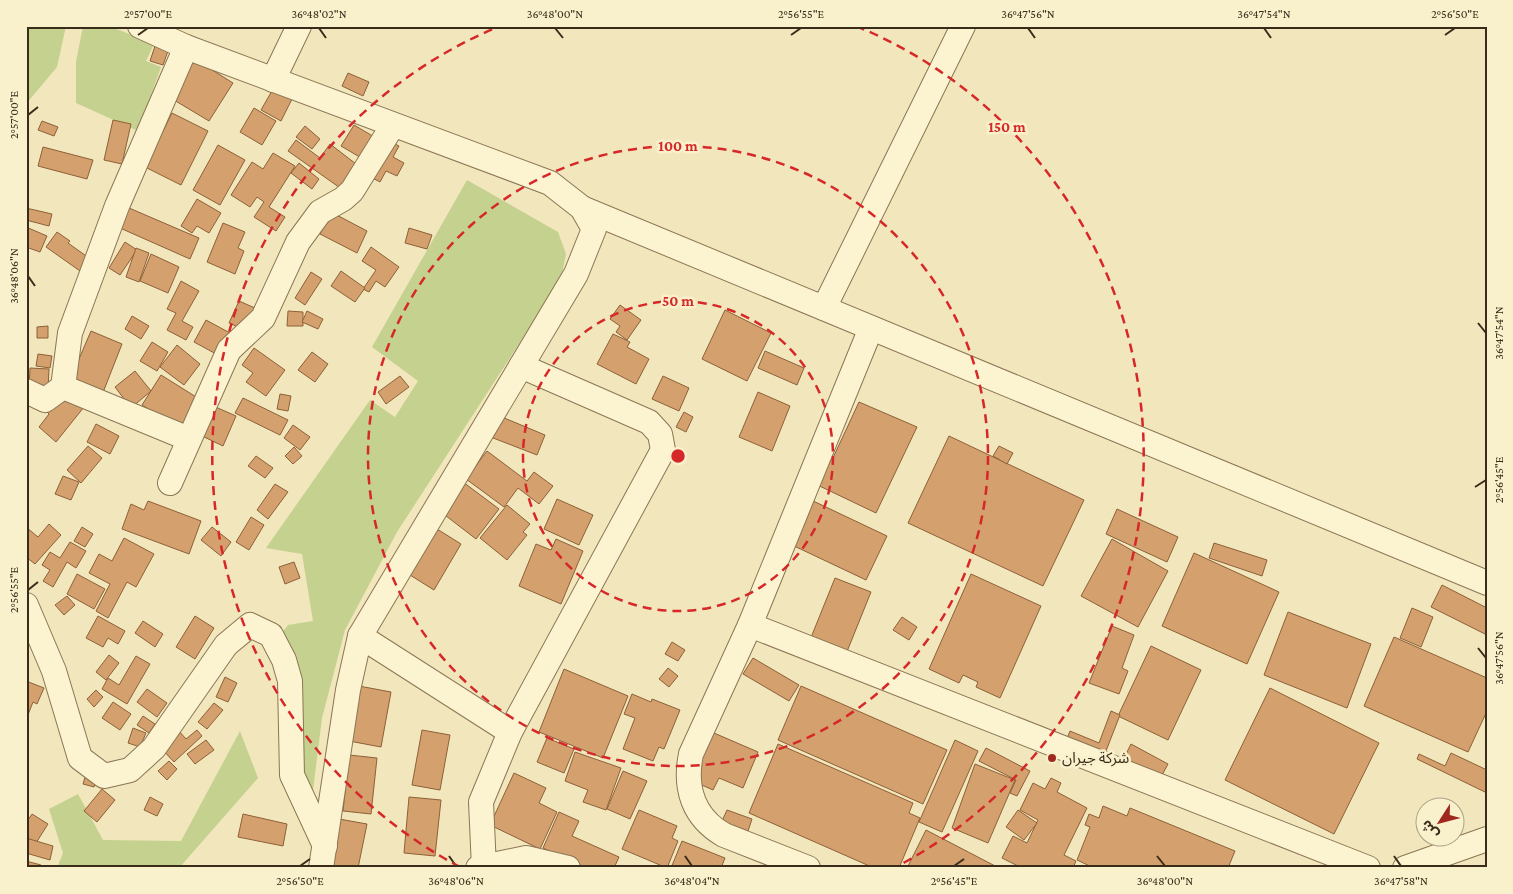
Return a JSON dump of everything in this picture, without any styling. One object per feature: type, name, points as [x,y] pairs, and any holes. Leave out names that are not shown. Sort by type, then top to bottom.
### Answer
[{"type":"street","points":[[140,26],[186,47],[550,183],[582,208],[1487,583]]},
{"type":"street","points":[[273,80],[299,26]]},
{"type":"street","points":[[824,308],[963,26]]},
{"type":"street","points":[[26,391],[46,400],[63,387],[70,333],[117,206],[186,47]]},
{"type":"street","points":[[170,483],[229,350],[263,318],[298,242],[320,212],[343,199],[352,191],[393,125]]},
{"type":"street","points":[[323,857],[348,690],[360,636],[576,274],[594,229],[582,208]]},
{"type":"street","points":[[808,868],[724,836],[713,829],[697,811],[688,785],[691,754],[750,625],[871,328]]},
{"type":"street","points":[[521,366],[649,422],[657,429],[663,444],[661,455],[510,732],[481,802],[482,867],[526,858],[568,868]]},
{"type":"street","points":[[63,387],[190,438]]},
{"type":"street","points":[[26,605],[54,671],[80,758],[104,776],[130,770],[154,748],[226,645],[250,625],[271,635],[284,660],[290,681],[292,775],[323,857]]},
{"type":"street","points":[[750,625],[1368,868]]},
{"type":"street","points":[[360,636],[510,732]]},
{"type":"street","points":[[1405,868],[1487,839]]},
{"type":"green space","points":[[26,26],[66,26],[57,67],[26,104]]},
{"type":"green space","points":[[83,26],[109,26],[154,44],[146,61],[161,67],[138,131],[76,103],[76,62]]},
{"type":"green space","points":[[467,180],[558,232],[566,254],[561,279],[397,532],[345,630],[322,718],[312,798],[301,770],[299,754],[299,699],[296,664],[290,648],[281,634],[288,625],[313,621],[302,554],[266,548],[370,400],[395,417],[418,381],[372,347]]},
{"type":"green space","points":[[240,731],[258,778],[179,868],[57,868],[63,853],[49,809],[78,794],[103,840],[181,841]]},
{"type":"building","points":[[155,46],[168,51],[163,65],[150,61]]},
{"type":"building","points":[[193,58],[233,83],[209,121],[169,97]]},
{"type":"building","points":[[348,73],[369,82],[363,96],[342,86]]},
{"type":"building","points":[[273,89],[292,99],[281,121],[261,110]]},
{"type":"building","points":[[254,108],[276,121],[262,145],[240,132]]},
{"type":"building","points":[[172,113],[208,131],[181,185],[145,167]]},
{"type":"building","points":[[113,120],[131,124],[122,164],[104,160]]},
{"type":"building","points":[[42,121],[58,127],[54,136],[38,130]]},
{"type":"building","points":[[354,125],[376,138],[363,159],[341,146]]},
{"type":"building","points":[[305,126],[320,139],[312,149],[296,137]]},
{"type":"building","points":[[296,140],[320,158],[330,144],[360,167],[343,190],[288,151]]},
{"type":"building","points":[[387,140],[399,146],[393,157],[404,163],[397,176],[386,171],[380,182],[369,176]]},
{"type":"building","points":[[218,145],[245,160],[220,205],[193,190]]},
{"type":"building","points":[[43,147],[93,160],[87,179],[38,166]]},
{"type":"building","points":[[273,153],[295,166],[269,207],[285,217],[276,231],[254,217],[264,202],[257,197],[250,207],[231,195],[252,162],[263,169]]},
{"type":"building","points":[[299,163],[319,179],[312,189],[291,173]]},
{"type":"building","points":[[197,199],[221,213],[209,233],[197,226],[192,233],[181,226]]},
{"type":"building","points":[[26,208],[52,214],[49,226],[26,220]]},
{"type":"building","points":[[129,208],[199,238],[190,259],[120,228]]},
{"type":"building","points":[[331,212],[367,231],[357,253],[320,234]]},
{"type":"building","points":[[223,223],[245,232],[238,248],[244,251],[235,274],[207,262]]},
{"type":"building","points":[[26,227],[47,236],[40,252],[26,247]]},
{"type":"building","points":[[409,228],[432,235],[427,249],[405,243]]},
{"type":"building","points":[[57,232],[70,241],[68,243],[89,258],[80,271],[46,247]]},
{"type":"building","points":[[125,242],[137,250],[120,275],[109,268]]},
{"type":"building","points":[[371,247],[399,267],[385,287],[376,281],[369,292],[363,289],[376,270],[362,261]]},
{"type":"building","points":[[136,248],[149,253],[139,282],[126,277]]},
{"type":"building","points":[[151,254],[179,267],[168,293],[140,281]]},
{"type":"building","points":[[341,271],[365,288],[355,302],[331,286]]},
{"type":"building","points":[[311,272],[322,279],[305,305],[295,298]]},
{"type":"building","points":[[181,281],[199,291],[182,321],[193,327],[186,340],[167,330],[176,313],[167,309]]},
{"type":"building","points":[[239,301],[255,308],[245,330],[229,323]]},
{"type":"building","points":[[620,305],[641,320],[627,340],[616,332],[620,326],[610,319]]},
{"type":"building","points":[[725,310],[771,333],[747,381],[702,359]]},
{"type":"building","points":[[288,311],[303,312],[303,326],[287,326]]},
{"type":"building","points":[[307,311],[323,319],[318,329],[302,322]]},
{"type":"building","points":[[132,316],[149,326],[141,339],[125,329]]},
{"type":"building","points":[[206,320],[230,333],[218,355],[194,342]]},
{"type":"building","points":[[48,326],[48,338],[37,338],[37,327]]},
{"type":"building","points":[[91,331],[122,344],[102,395],[70,380]]},
{"type":"building","points":[[613,334],[630,342],[627,347],[649,359],[636,384],[597,364]]},
{"type":"building","points":[[152,342],[168,352],[157,371],[140,361]]},
{"type":"building","points":[[177,345],[200,364],[184,385],[160,367]]},
{"type":"building","points":[[254,348],[285,370],[266,396],[246,382],[253,373],[242,365]]},
{"type":"building","points":[[765,351],[804,368],[797,385],[758,368]]},
{"type":"building","points":[[312,352],[328,364],[315,382],[298,370]]},
{"type":"building","points":[[38,354],[52,356],[50,368],[36,366]]},
{"type":"building","points":[[30,368],[49,369],[48,390],[29,390]]},
{"type":"building","points":[[135,371],[151,391],[131,408],[115,387]]},
{"type":"building","points":[[161,375],[201,400],[182,430],[142,405]]},
{"type":"building","points":[[400,376],[409,387],[386,404],[378,392]]},
{"type":"building","points":[[663,376],[689,388],[679,411],[652,399]]},
{"type":"building","points":[[62,390],[84,407],[56,442],[39,427],[49,414],[45,410]]},
{"type":"building","points":[[758,392],[790,406],[772,451],[739,437]]},
{"type":"building","points":[[280,394],[291,396],[288,411],[277,409]]},
{"type":"building","points":[[243,398],[288,420],[280,435],[235,413]]},
{"type":"building","points":[[859,402],[917,427],[876,513],[809,481],[821,455],[832,460]]},
{"type":"building","points":[[211,405],[236,416],[223,446],[198,434]]},
{"type":"building","points":[[684,412],[693,417],[686,432],[676,427]]},
{"type":"building","points":[[497,415],[545,435],[537,455],[488,436]]},
{"type":"building","points":[[96,424],[119,436],[110,454],[87,442]]},
{"type":"building","points":[[293,425],[310,437],[300,450],[284,438]]},
{"type":"building","points":[[949,436],[1084,500],[1043,586],[908,523]]},
{"type":"building","points":[[88,446],[102,458],[81,483],[67,470]]},
{"type":"building","points":[[999,446],[1013,453],[1007,464],[993,456]]},
{"type":"building","points":[[294,447],[302,456],[293,464],[285,456]]},
{"type":"building","points":[[487,451],[527,481],[534,472],[553,486],[539,504],[518,488],[504,507],[466,479]]},
{"type":"building","points":[[256,456],[273,468],[265,478],[248,466]]},
{"type":"building","points":[[63,476],[79,482],[71,500],[55,494]]},
{"type":"building","points":[[463,482],[499,509],[476,539],[441,512]]},
{"type":"building","points":[[275,484],[288,492],[268,519],[257,510]]},
{"type":"building","points":[[557,499],[593,515],[579,545],[544,529]]},
{"type":"building","points":[[809,499],[887,536],[866,580],[792,545]]},
{"type":"building","points":[[148,501],[201,521],[189,554],[122,529],[131,504],[144,510]]},
{"type":"building","points":[[507,505],[530,524],[523,532],[527,535],[507,560],[480,538]]},
{"type":"building","points":[[1117,509],[1178,537],[1167,562],[1106,534]]},
{"type":"building","points":[[251,517],[264,525],[249,550],[236,542]]},
{"type":"building","points":[[49,524],[61,535],[35,564],[26,557],[26,527],[38,537]]},
{"type":"building","points":[[82,527],[93,534],[85,547],[74,541]]},
{"type":"building","points":[[212,527],[231,542],[221,556],[201,540]]},
{"type":"building","points":[[437,529],[461,544],[434,590],[410,575]]},
{"type":"building","points":[[124,538],[154,554],[136,587],[127,582],[108,618],[96,611],[110,584],[89,573],[99,554],[112,561]]},
{"type":"building","points":[[556,539],[583,551],[561,604],[519,586],[536,544],[551,550]]},
{"type":"building","points":[[1112,539],[1168,571],[1138,627],[1081,596]]},
{"type":"building","points":[[70,542],[86,551],[76,568],[67,562],[53,587],[43,581],[50,570],[42,565],[50,552],[60,558]]},
{"type":"building","points":[[1214,543],[1267,560],[1262,576],[1209,558]]},
{"type":"building","points":[[1194,553],[1279,592],[1247,664],[1162,626]]},
{"type":"building","points":[[294,562],[300,578],[285,584],[279,567]]},
{"type":"building","points":[[77,574],[105,589],[94,609],[67,594]]},
{"type":"building","points":[[971,574],[1041,606],[1000,698],[976,687],[978,682],[963,675],[959,683],[929,669]]},
{"type":"building","points":[[835,578],[871,592],[846,654],[810,640]]},
{"type":"building","points":[[1442,585],[1487,608],[1487,635],[1431,607]]},
{"type":"building","points":[[67,596],[75,605],[64,615],[55,605]]},
{"type":"building","points":[[1412,608],[1433,617],[1421,647],[1400,638]]},
{"type":"building","points":[[1288,612],[1371,644],[1347,708],[1264,675]]},
{"type":"building","points":[[98,616],[125,631],[118,644],[108,638],[103,647],[86,638]]},
{"type":"building","points":[[195,616],[214,628],[195,659],[176,647]]},
{"type":"building","points":[[902,617],[917,627],[909,640],[893,630]]},
{"type":"building","points":[[143,621],[163,634],[155,647],[135,633]]},
{"type":"building","points":[[1112,626],[1134,635],[1122,668],[1128,671],[1119,694],[1089,683]]},
{"type":"building","points":[[1394,637],[1487,678],[1487,711],[1468,752],[1364,706]]},
{"type":"building","points":[[672,642],[685,650],[678,661],[665,654]]},
{"type":"building","points":[[1151,646],[1201,670],[1168,740],[1118,716]]},
{"type":"building","points":[[109,655],[119,663],[106,680],[96,672]]},
{"type":"building","points":[[136,656],[150,664],[127,704],[102,689],[108,678],[119,685]]},
{"type":"building","points":[[753,658],[799,685],[789,701],[743,674]]},
{"type":"building","points":[[668,668],[678,676],[669,687],[659,679]]},
{"type":"building","points":[[564,669],[628,696],[603,758],[539,732]]},
{"type":"building","points":[[225,677],[237,683],[228,702],[216,697]]},
{"type":"building","points":[[26,681],[44,688],[37,704],[33,702],[26,720]]},
{"type":"building","points":[[359,686],[391,692],[381,747],[349,741]]},
{"type":"building","points":[[801,686],[947,750],[923,804],[778,740]]},
{"type":"building","points":[[1270,688],[1379,743],[1334,834],[1225,780]]},
{"type":"building","points":[[147,689],[167,703],[157,717],[137,702]]},
{"type":"building","points":[[96,690],[103,697],[94,707],[87,699]]},
{"type":"building","points":[[632,694],[651,702],[652,699],[680,710],[664,749],[659,747],[653,761],[623,749],[635,718],[624,714]]},
{"type":"building","points":[[113,702],[131,714],[120,730],[102,718]]},
{"type":"building","points":[[214,703],[223,710],[207,729],[198,722]]},
{"type":"building","points":[[1111,711],[1120,715],[1104,756],[1066,741],[1070,731],[1099,743]]},
{"type":"building","points":[[143,716],[155,724],[149,733],[137,725]]},
{"type":"building","points":[[133,728],[146,733],[140,747],[128,743]]},
{"type":"building","points":[[197,730],[202,736],[174,762],[160,747],[179,731],[186,739]]},
{"type":"building","points":[[422,730],[450,735],[440,790],[412,785]]},
{"type":"building","points":[[707,730],[758,752],[743,788],[719,778],[713,790],[686,778]]},
{"type":"building","points":[[547,738],[574,749],[564,773],[537,762]]},
{"type":"building","points":[[206,740],[214,750],[195,764],[187,754]]},
{"type":"building","points":[[955,740],[978,751],[942,832],[919,822]]},
{"type":"building","points":[[778,744],[913,803],[909,813],[920,818],[899,868],[874,868],[749,813]]},
{"type":"building","points":[[1131,744],[1168,764],[1161,777],[1124,758]]},
{"type":"building","points":[[986,748],[1030,771],[1017,796],[1010,793],[1016,780],[979,761]]},
{"type":"building","points":[[575,752],[621,768],[606,810],[583,802],[588,790],[565,781]]},
{"type":"building","points":[[1451,753],[1487,770],[1487,793],[1417,759],[1419,754],[1445,766]]},
{"type":"building","points":[[349,755],[377,758],[371,814],[343,811]]},
{"type":"building","points":[[169,761],[177,769],[167,780],[158,771]]},
{"type":"building","points":[[975,764],[1015,780],[988,843],[952,828]]},
{"type":"building","points":[[87,771],[98,775],[94,787],[83,784]]},
{"type":"building","points":[[623,771],[647,781],[630,819],[607,809]]},
{"type":"building","points":[[514,773],[546,788],[539,803],[557,812],[540,849],[490,825]]},
{"type":"building","points":[[1051,778],[1061,783],[1057,792],[1087,808],[1064,855],[1076,861],[1073,868],[1022,868],[1002,858],[1013,836],[1027,843],[1038,820],[1020,810],[1033,783],[1045,789]]},
{"type":"building","points":[[102,789],[115,800],[97,822],[84,811]]},
{"type":"building","points":[[150,797],[163,804],[157,816],[144,810]]},
{"type":"building","points":[[409,797],[441,800],[435,856],[404,853]]},
{"type":"building","points":[[1103,806],[1127,816],[1130,808],[1235,851],[1228,868],[1094,868],[1077,860],[1090,827],[1085,825],[1089,814],[1099,818]]},
{"type":"building","points":[[639,810],[677,826],[672,838],[678,841],[667,868],[622,849]]},
{"type":"building","points":[[727,810],[752,819],[748,831],[722,821]]},
{"type":"building","points":[[1018,810],[1037,823],[1024,840],[1006,827]]},
{"type":"building","points":[[559,812],[579,821],[572,836],[619,857],[614,868],[587,868],[543,848]]},
{"type":"building","points":[[32,814],[48,824],[36,843],[26,837],[26,823]]},
{"type":"building","points":[[243,814],[287,824],[283,846],[238,837]]},
{"type":"building","points":[[339,819],[367,824],[358,868],[330,868]]},
{"type":"building","points":[[926,830],[999,868],[907,868]]},
{"type":"building","points":[[26,838],[53,846],[50,860],[26,853]]},
{"type":"building","points":[[682,841],[725,858],[721,868],[671,868]]},
{"type":"building","points":[[26,861],[41,865],[40,868],[26,868]]},
{"type":"place","name":"شركة جيران","points":[[1052,758]]}]
